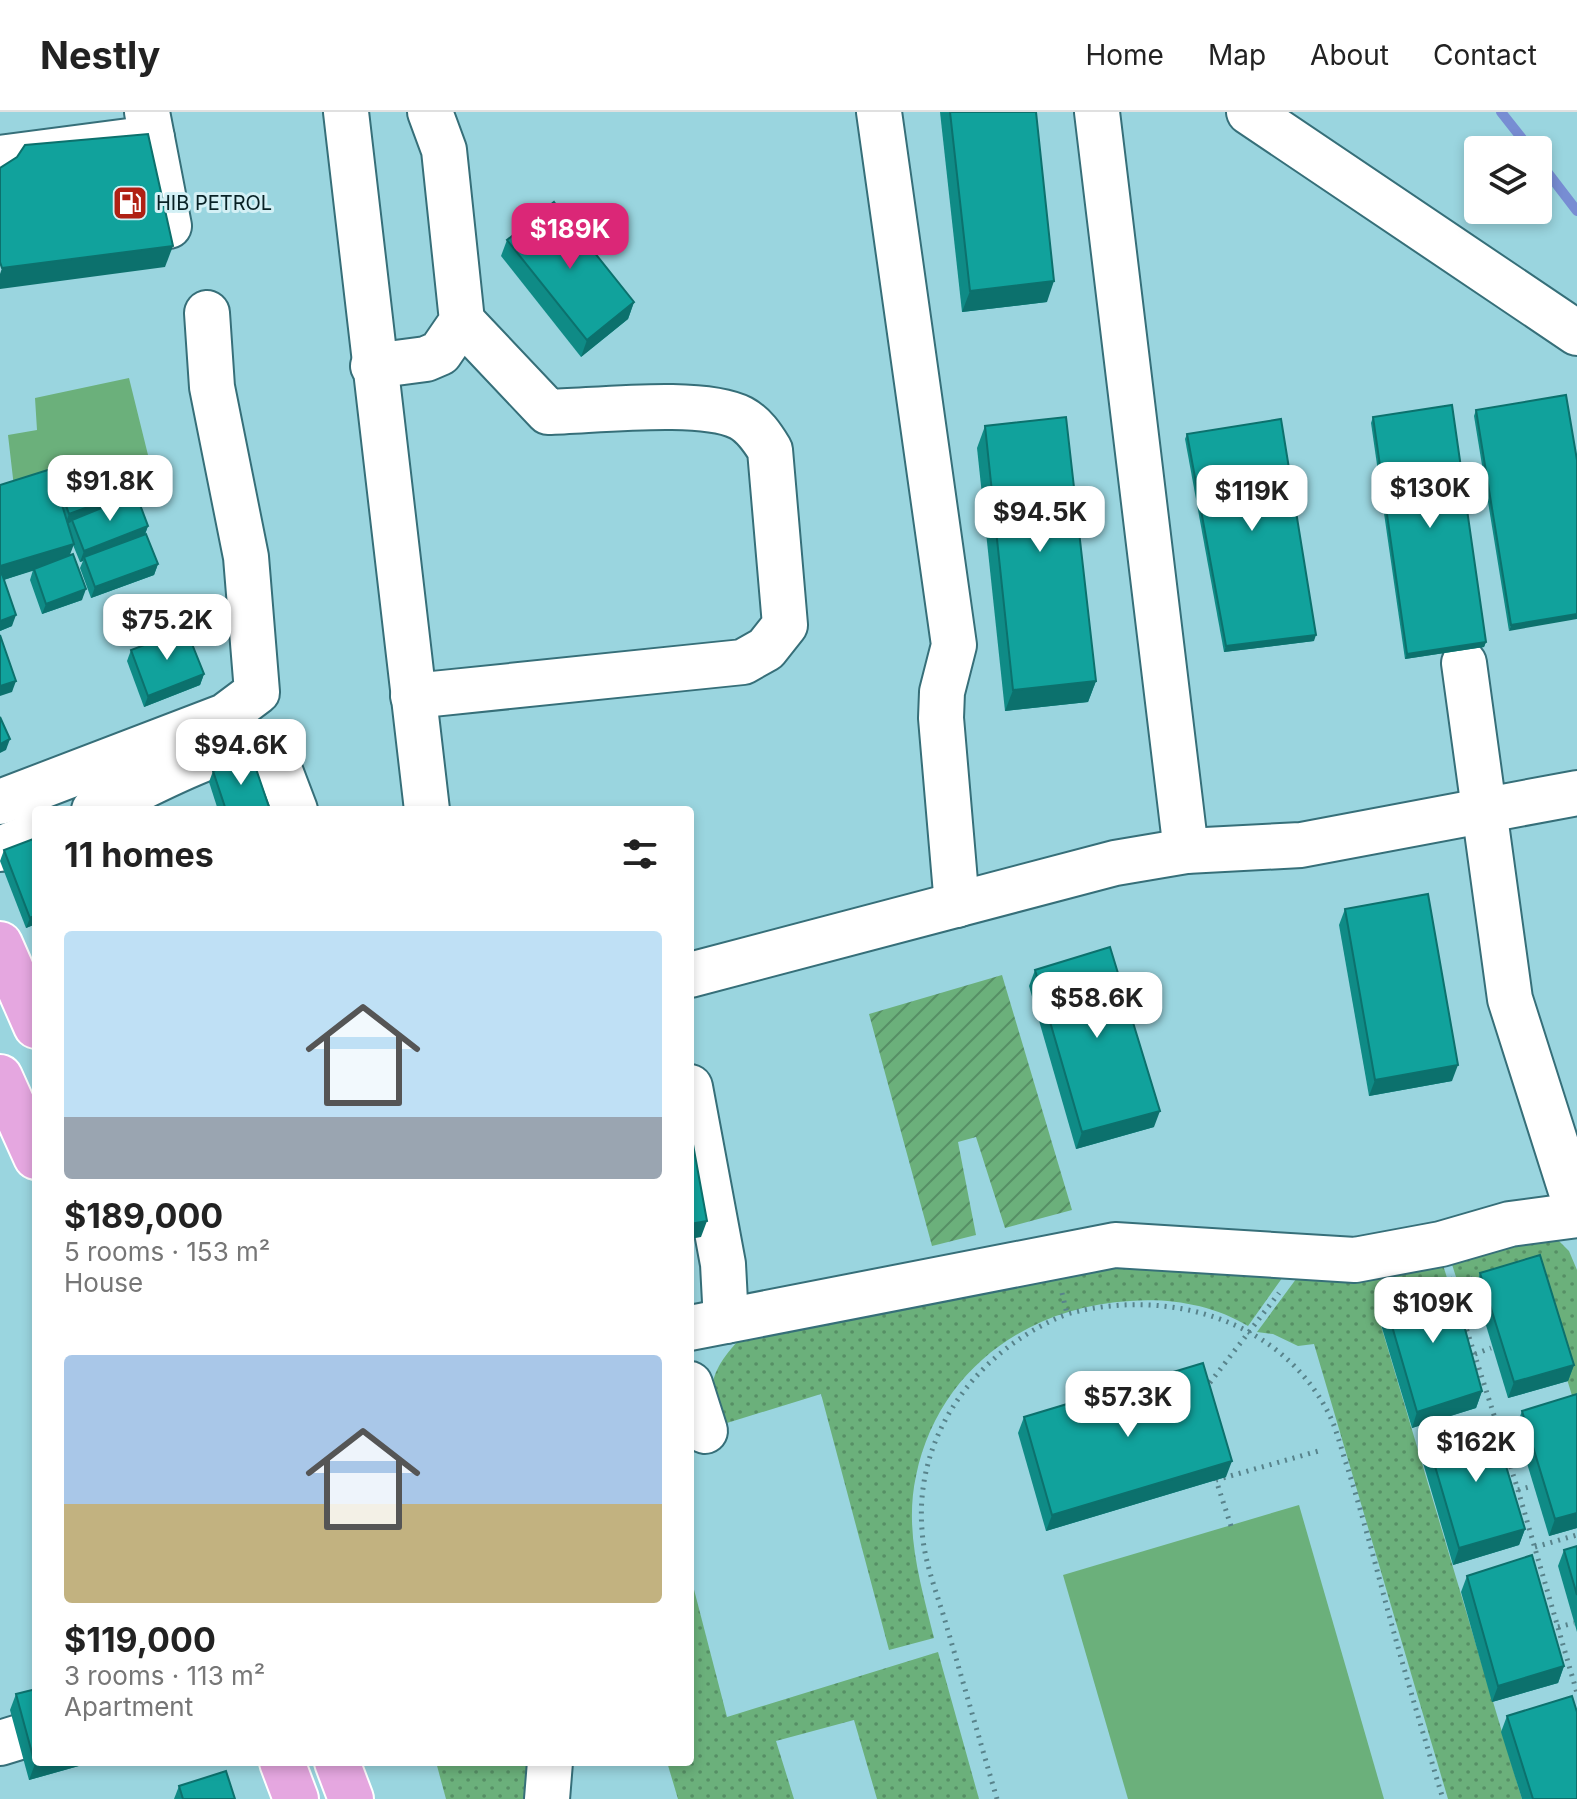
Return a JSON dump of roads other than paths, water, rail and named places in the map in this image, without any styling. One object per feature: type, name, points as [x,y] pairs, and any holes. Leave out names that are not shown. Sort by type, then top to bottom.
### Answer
[{"type":"main road","points":[[0,944],[32,1017]]},
{"type":"main road","points":[[0,1077],[32,1148]]},
{"type":"main road","points":[[284,1766],[296,1799]]},
{"type":"main road","points":[[339,1766],[351,1799]]},
{"type":"street","points":[[346,112],[373,366],[427,806]]},
{"type":"street","points":[[413,696],[743,662],[778,639],[785,625],[770,450],[755,429],[742,419],[709,409],[548,412],[462,321],[444,150],[430,112]]},
{"type":"street","points":[[879,112],[954,645],[942,692],[941,718],[957,905]]},
{"type":"street","points":[[1097,112],[1186,851]]},
{"type":"street","points":[[1249,112],[1577,333]]},
{"type":"street","points":[[0,158],[149,125],[169,226]]},
{"type":"street","points":[[0,802],[225,716],[257,692],[246,557],[212,387],[207,313]]},
{"type":"street","points":[[373,366],[426,359],[440,353],[462,321]]},
{"type":"street","points":[[694,1108],[723,1264],[708,1324],[1115,1245],[1355,1260],[1441,1244],[1510,1224],[1577,1213],[1510,999],[1487,812],[1464,663]]},
{"type":"street","points":[[103,806],[205,759],[256,744],[271,747],[293,806]]},
{"type":"street","points":[[694,974],[1115,863],[1186,851],[1301,845],[1577,793]]},
{"type":"street","points":[[0,849],[32,836]]},
{"type":"street","points":[[694,1397],[705,1431]]},
{"type":"street","points":[[0,1743],[32,1733]]},
{"type":"street","points":[[547,1799],[550,1766]]},
{"type":"waterway","points":[[1501,112],[1520,136]]},
{"type":"waterway","points":[[1552,178],[1577,211]]},
{"type":"place","name":"HIB PETROL","points":[[130,203]]}]
